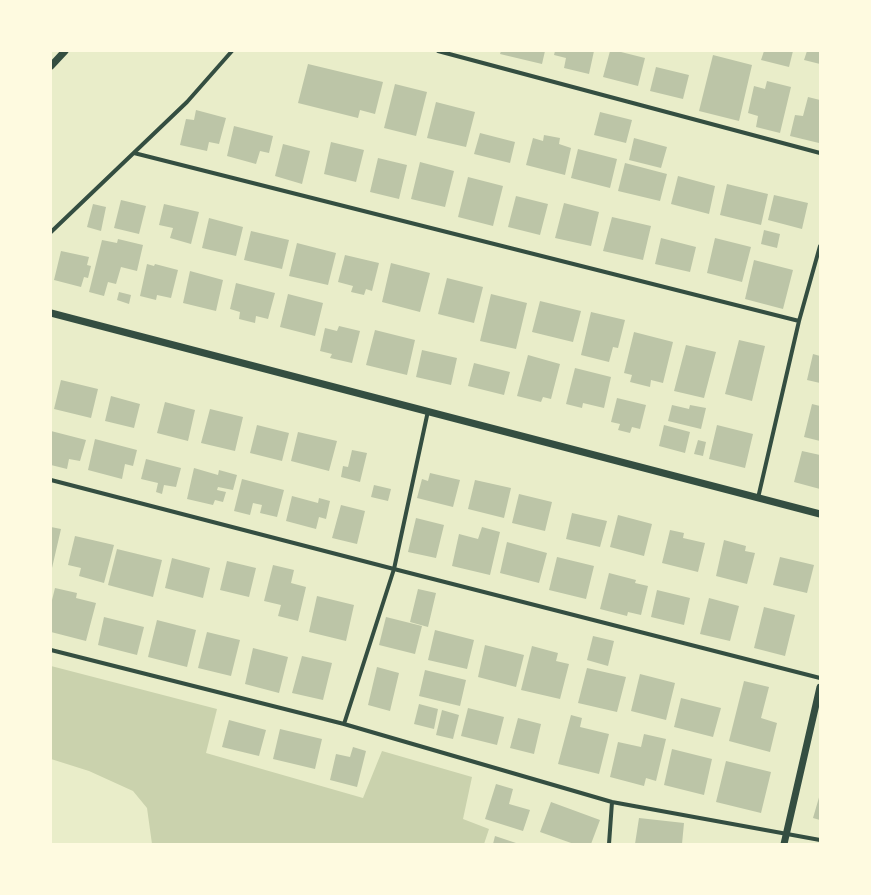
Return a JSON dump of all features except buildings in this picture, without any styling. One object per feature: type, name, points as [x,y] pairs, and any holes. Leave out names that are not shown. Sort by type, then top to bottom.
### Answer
[{"type":"street","points":[[51,66],[65,51]]},
{"type":"street","points":[[51,232],[187,102],[232,51]]},
{"type":"street","points":[[438,51],[820,153]]},
{"type":"street","points":[[134,153],[800,321]]},
{"type":"street","points":[[758,498],[800,321],[820,246]]},
{"type":"street","points":[[51,313],[820,514]]},
{"type":"street","points":[[344,724],[394,569],[428,411]]},
{"type":"street","points":[[51,480],[820,678]]},
{"type":"street","points":[[51,650],[344,724],[612,802],[820,840]]},
{"type":"street","points":[[784,844],[820,687]]},
{"type":"street","points":[[609,844],[612,802]]},
{"type":"green space","points":[[51,666],[217,709],[206,753],[363,798],[382,751],[472,777],[463,819],[489,829],[484,844],[152,844],[147,808],[133,791],[89,771],[51,759]]}]
